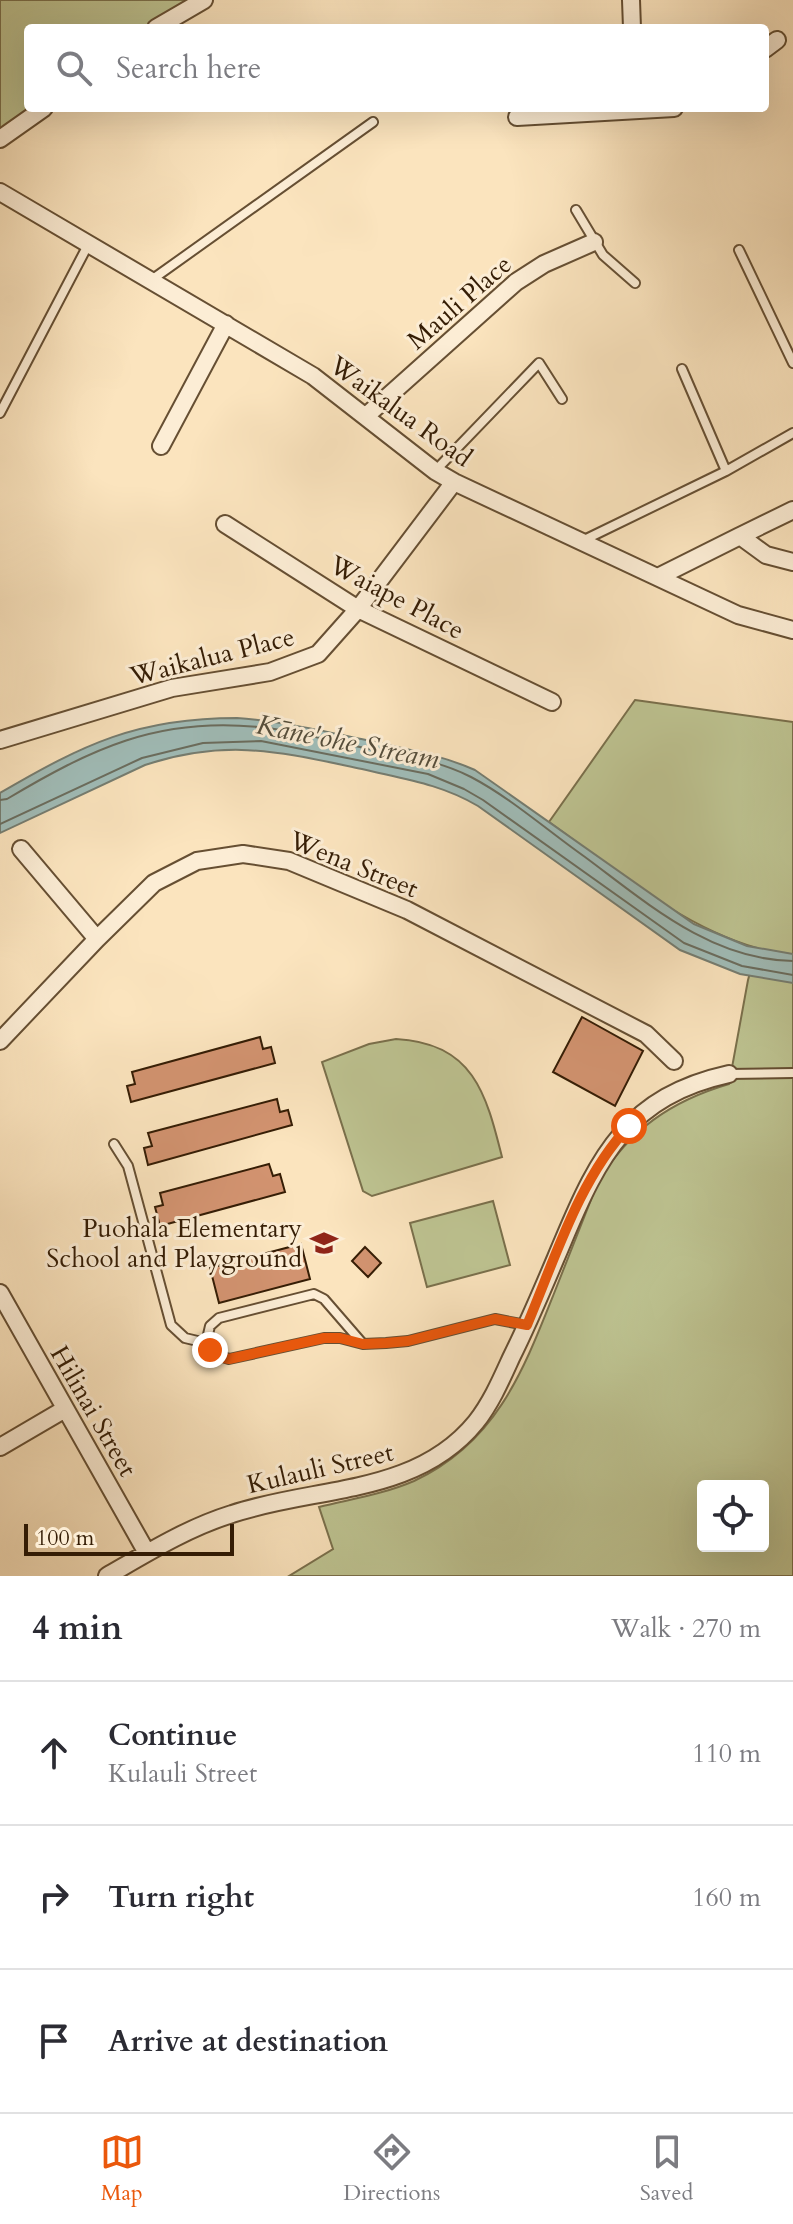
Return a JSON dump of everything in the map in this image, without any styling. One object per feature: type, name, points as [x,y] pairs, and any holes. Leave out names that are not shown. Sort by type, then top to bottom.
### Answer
[{"type":"street","points":[[163,24],[204,0]]},
{"type":"street","points":[[631,0],[632,24]]},
{"type":"street","points":[[0,139],[38,112]]},
{"type":"street","points":[[517,117],[593,112]]},
{"type":"street","name":"Waikalua Road","points":[[0,192],[313,376],[435,471],[454,482],[738,615],[793,630]]},
{"type":"street","name":"Mauli Place","points":[[366,416],[516,282],[544,264],[594,242]]},
{"type":"street","points":[[161,446],[226,324]]},
{"type":"street","name":"Waikalua Place","points":[[0,740],[172,688],[270,672],[318,654],[358,609],[454,482]]},
{"type":"street","points":[[658,577],[793,510]]},
{"type":"street","name":"Waiape Place","points":[[225,524],[358,609],[552,702]]},
{"type":"street","points":[[740,536],[766,555],[793,562]]},
{"type":"street","points":[[21,849],[97,939]]},
{"type":"street","name":"Wena Street","points":[[0,1041],[141,893],[181,867],[227,855],[273,857],[303,866],[407,910],[646,1034],[674,1061]]},
{"type":"street","name":"Kulauli Street","points":[[107,1576],[187,1532],[232,1514],[390,1479],[439,1456],[466,1433],[488,1405],[527,1325],[588,1182],[616,1140],[644,1113],[672,1094],[698,1082],[729,1074]]},
{"type":"street","name":"Hilinai Street","points":[[0,1293],[147,1553]]},
{"type":"street","points":[[0,1447],[65,1409]]},
{"type":"lane","points":[[150,281],[373,122]]},
{"type":"lane","points":[[576,210],[594,242],[614,266],[635,283]]},
{"type":"lane","points":[[0,413],[88,245]]},
{"type":"lane","points":[[739,250],[793,363]]},
{"type":"lane","points":[[435,471],[539,363],[562,399]]},
{"type":"lane","points":[[682,369],[726,471]]},
{"type":"lane","points":[[582,541],[726,471],[793,433]]},
{"type":"lane","points":[[729,1074],[793,1073]]},
{"type":"lane","points":[[114,1144],[128,1166],[171,1325],[185,1338],[206,1343],[214,1354],[229,1359],[324,1338],[340,1338],[363,1344],[408,1341],[495,1319],[527,1325]]},
{"type":"lane","points":[[206,1343],[210,1326],[219,1318],[308,1294],[324,1299],[363,1344]]},
{"type":"green space","points":[[0,0],[191,0],[154,24],[24,24],[26,112],[0,130]]},
{"type":"green space","points":[[635,700],[793,722],[793,1576],[289,1576],[333,1549],[319,1507],[414,1481],[466,1447],[485,1426],[502,1404],[530,1352],[598,1182],[610,1164],[623,1147],[653,1120],[688,1099],[729,1084],[757,948],[700,925],[623,876],[549,822]]},
{"type":"green space","points":[[396,1039],[443,1050],[459,1061],[482,1093],[502,1157],[372,1196],[363,1191],[322,1062],[369,1044]]},
{"type":"green space","points":[[493,1201],[510,1265],[427,1287],[410,1223]]},
{"type":"water","name":"Kāne'ohe Stream","points":[[237,718],[366,740],[435,756],[475,770],[694,924],[747,946],[793,954],[793,983],[740,974],[680,950],[478,806],[450,792],[305,757],[229,750],[175,757],[145,765],[0,833],[0,793],[58,761],[112,737],[140,729],[202,719]]},
{"type":"building","points":[[582,1017],[643,1051],[615,1106],[553,1072]]},
{"type":"building","points":[[260,1037],[263,1049],[271,1047],[275,1063],[131,1102],[127,1086],[135,1084],[132,1072]]},
{"type":"building","points":[[277,1099],[280,1112],[288,1110],[292,1125],[148,1165],[144,1148],[152,1146],[148,1133]]},
{"type":"building","points":[[269,1164],[273,1176],[280,1174],[285,1192],[160,1226],[155,1207],[163,1205],[160,1193]]},
{"type":"building","points":[[301,1244],[310,1279],[219,1303],[210,1268]]},
{"type":"building","points":[[365,1247],[381,1263],[368,1277],[352,1261]]},
{"type":"place","name":"Puohala Elementary School and Playground","points":[[324,1243]]},
{"type":"route","points":[[210,1350],[223,1359],[234,1359],[332,1337],[363,1344],[386,1343],[408,1341],[495,1319],[527,1325],[593,1173],[629,1126]]}]
